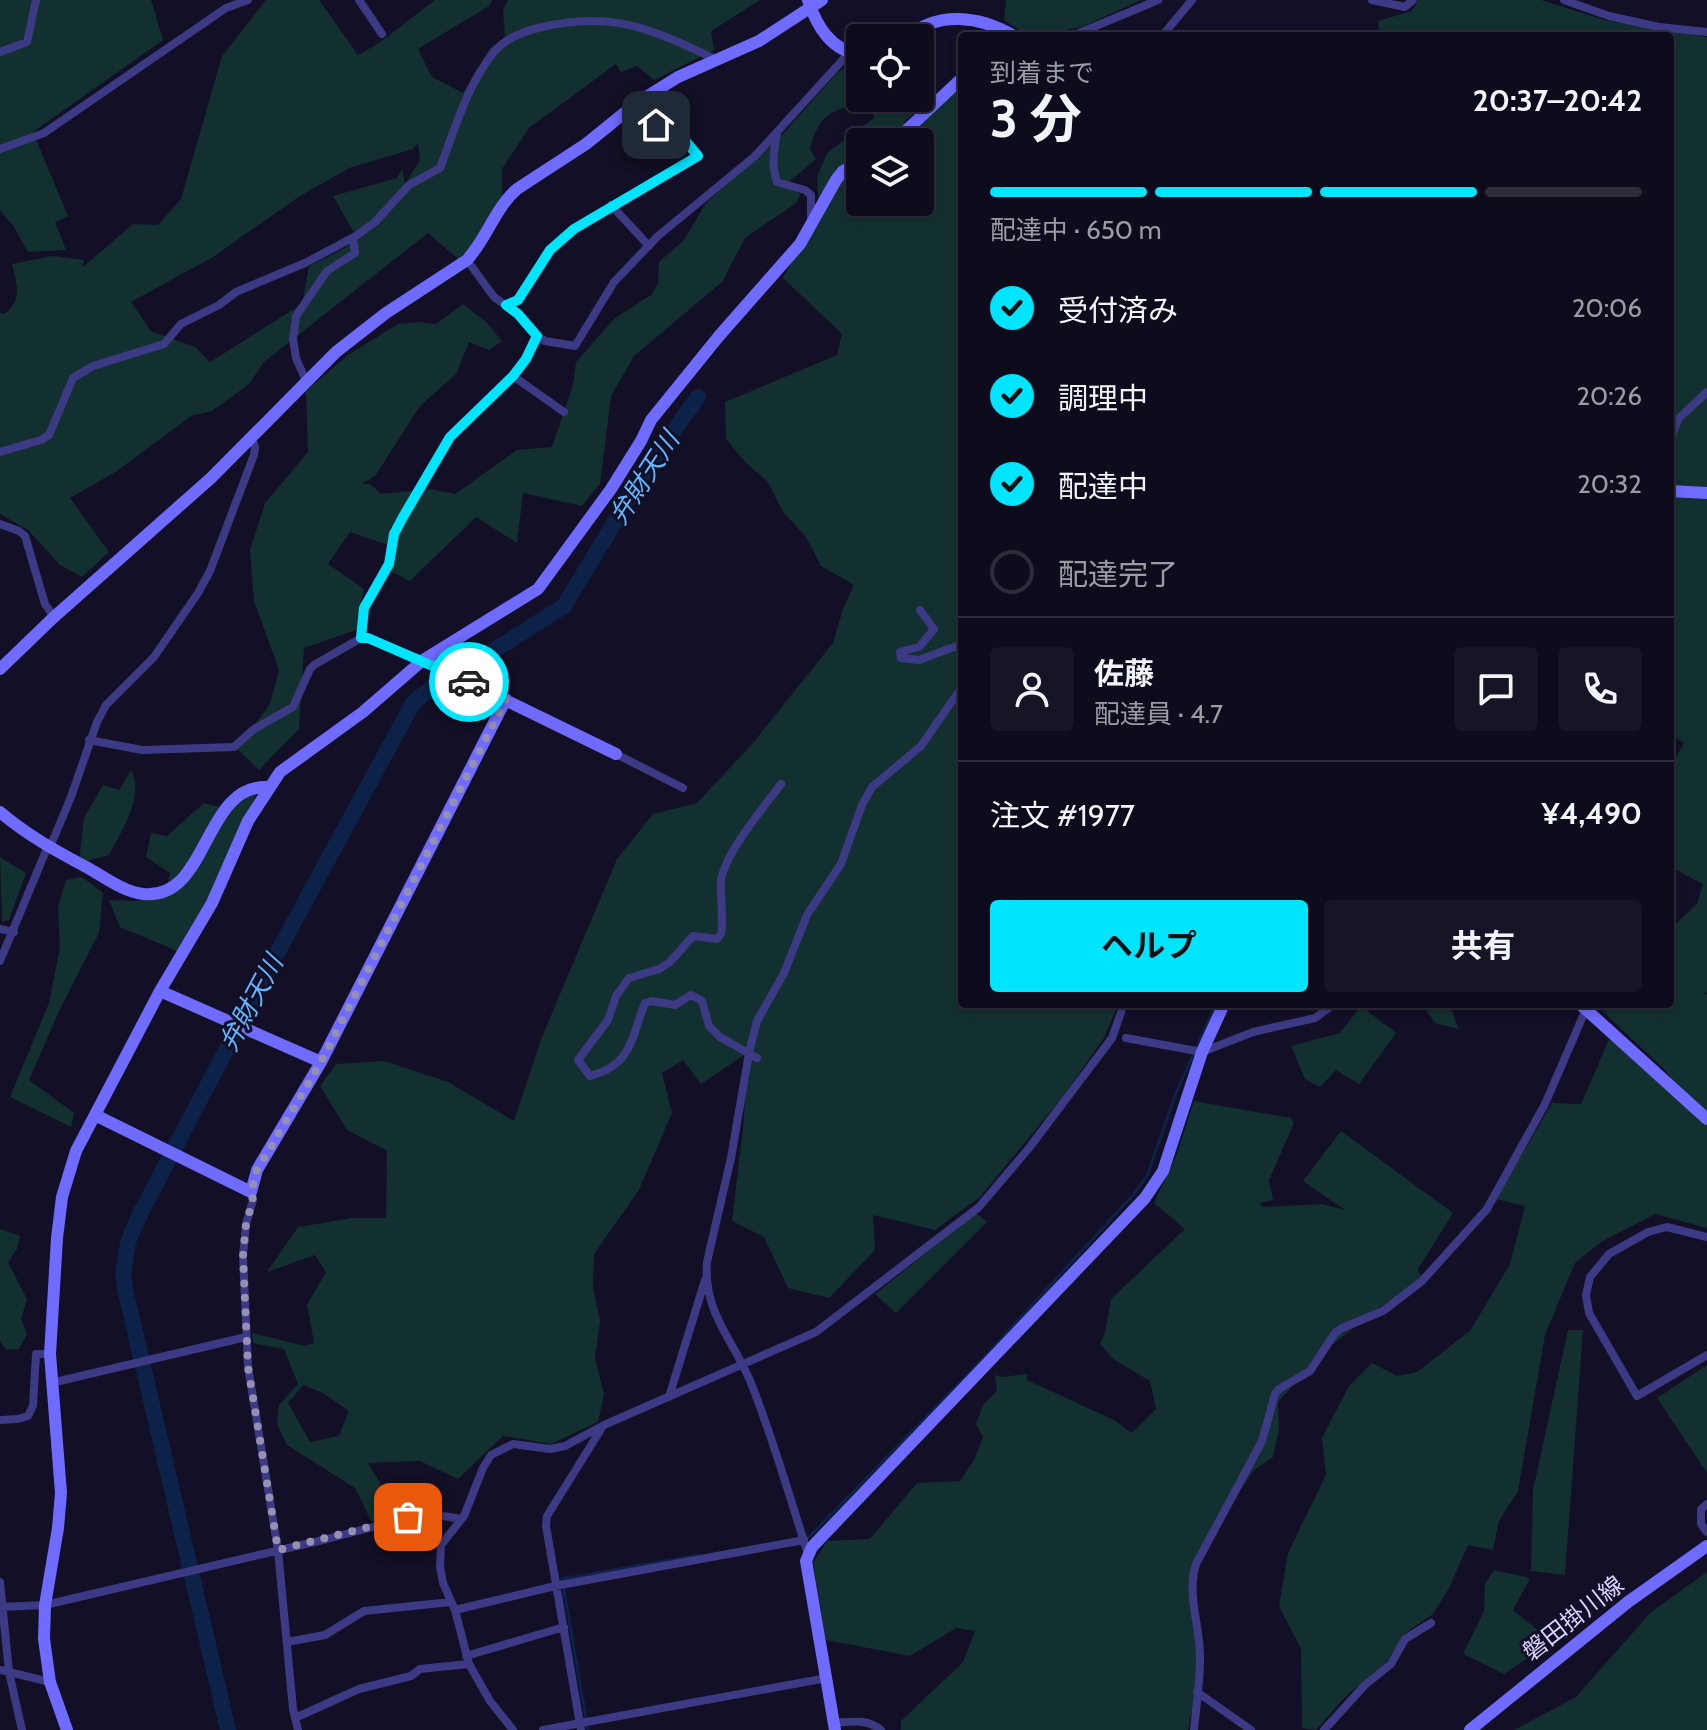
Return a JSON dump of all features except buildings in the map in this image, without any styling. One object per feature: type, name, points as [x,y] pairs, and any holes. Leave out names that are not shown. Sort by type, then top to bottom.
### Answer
[{"type":"street","points":[[0,52],[27,42],[36,0]]},
{"type":"street","points":[[0,149],[44,133],[222,10],[248,0]]},
{"type":"street","points":[[1082,32],[1158,0]]},
{"type":"street","points":[[1165,32],[1192,0]]},
{"type":"street","points":[[1372,0],[1405,7],[1413,0]]},
{"type":"street","points":[[1564,0],[1622,19],[1707,32]]},
{"type":"street","points":[[364,2],[382,34]]},
{"type":"street","points":[[0,669],[211,478],[306,381],[360,333],[467,260],[508,197],[586,144],[638,102],[678,77],[759,41],[813,3],[829,40],[846,50]]},
{"type":"street","points":[[933,24],[952,19],[974,19],[1007,32]]},
{"type":"street","points":[[0,452],[49,435],[73,378],[78,373],[164,344],[181,324],[219,305],[236,292],[305,263],[353,238],[375,222],[409,185],[440,168],[467,97],[493,53],[527,31],[576,21],[602,20],[666,34],[717,60]]},
{"type":"street","points":[[467,260],[494,297],[518,314],[537,336],[545,341],[575,346],[614,282],[649,246],[755,156],[846,62]]},
{"type":"street","points":[[909,128],[958,82]]},
{"type":"street","points":[[506,305],[518,300],[550,250],[574,229],[698,156],[683,138],[656,125],[638,102]]},
{"type":"street","points":[[777,132],[773,153],[777,182],[805,190],[811,195],[810,226]]},
{"type":"street","points":[[67,1730],[50,1682],[44,1639],[45,1605],[61,1493],[50,1354],[62,1197],[76,1151],[160,991],[212,903],[248,821],[269,787],[293,762],[363,712],[423,660],[538,589],[599,508],[651,420],[800,244],[836,180],[846,169]]},
{"type":"street","points":[[611,205],[649,246]]},
{"type":"street","points":[[306,381],[296,358],[293,339],[296,316],[327,271],[355,253],[353,238]]},
{"type":"street","points":[[361,638],[364,608],[389,564],[394,534],[403,517],[450,437],[513,376],[526,359],[537,336]]},
{"type":"street","points":[[513,376],[564,412]]},
{"type":"street","points":[[1674,430],[1679,418],[1707,392]]},
{"type":"street","points":[[0,961],[71,797],[89,740],[106,705],[154,657],[210,571],[254,455],[251,436]]},
{"type":"street","points":[[1674,491],[1707,493]]},
{"type":"street","points":[[0,524],[25,536],[45,604],[54,617]]},
{"type":"street","points":[[920,610],[934,629],[919,647],[900,652],[901,658],[919,660],[958,645]]},
{"type":"street","points":[[89,740],[142,750],[234,747],[254,729],[293,707],[314,665],[361,638],[368,638],[506,699],[683,788]]},
{"type":"street","points":[[669,1397],[706,1280],[707,1262],[761,1013],[784,973],[807,915],[841,864],[862,805],[872,787],[921,746],[958,693]]},
{"type":"street","points":[[298,1730],[278,1550],[248,1367],[243,1256],[246,1224],[253,1200],[251,1192],[257,1170],[321,1062],[506,699]]},
{"type":"street","points":[[753,1055],[720,1037],[709,1026],[702,1001],[691,995],[675,1005],[652,1001],[645,1003],[628,1053],[614,1067],[590,1076],[578,1060],[608,1020],[616,996],[629,978],[659,969],[677,956],[693,936],[701,935],[710,940],[717,939],[721,934],[721,880],[726,866],[742,837],[781,784]]},
{"type":"street","points":[[0,812],[49,846],[130,891],[142,894],[162,891],[180,882],[213,827],[239,795],[254,786],[269,787]]},
{"type":"street","points":[[0,929],[14,932]]},
{"type":"street","points":[[160,991],[321,1062]]},
{"type":"street","points":[[513,1730],[490,1701],[468,1660],[440,1567],[441,1545],[461,1519],[491,1455],[513,1444],[550,1449],[565,1446],[604,1425],[816,1332],[979,1207],[1029,1148],[1112,1038],[1123,1008]]},
{"type":"street","points":[[881,1730],[863,1721],[834,1727],[806,1561],[808,1554],[815,1543],[1145,1198],[1163,1171],[1202,1052],[1222,1008]]},
{"type":"street","points":[[1126,1038],[1202,1052],[1253,1032],[1315,1018],[1329,1008]]},
{"type":"street","points":[[1194,1730],[1200,1659],[1191,1593],[1192,1576],[1262,1441],[1275,1394],[1310,1371],[1335,1333],[1351,1322],[1393,1305],[1422,1281],[1487,1209],[1545,1104],[1582,1008]]},
{"type":"street","points":[[1585,1008],[1707,1119]]},
{"type":"street","points":[[95,1115],[251,1192]]},
{"type":"street","points":[[1707,1237],[1667,1227],[1648,1232],[1601,1261],[1590,1277],[1586,1295],[1589,1313],[1637,1396],[1707,1355]]},
{"type":"street","points":[[706,1280],[714,1313],[743,1365],[767,1426],[808,1554]]},
{"type":"street","points":[[51,1383],[246,1337]]},
{"type":"street","points":[[0,1420],[28,1416],[33,1406],[36,1354],[50,1354]]},
{"type":"street","points":[[581,1726],[546,1526],[547,1516],[604,1425]]},
{"type":"street","points":[[1707,1504],[1699,1515],[1707,1532]]},
{"type":"street","points":[[1,1607],[45,1605],[426,1513],[461,1519]]},
{"type":"street","points":[[287,1642],[325,1635],[364,1611],[453,1606],[804,1540]]},
{"type":"street","name":"磐田掛川線","points":[[1470,1730],[1628,1602],[1707,1546]]},
{"type":"street","points":[[0,1582],[4,1671],[22,1730]]},
{"type":"street","points":[[1324,1730],[1365,1685],[1391,1664],[1405,1639],[1431,1623]]},
{"type":"street","points":[[295,1718],[359,1689],[411,1676],[420,1669],[468,1660],[564,1627]]},
{"type":"street","points":[[4,1671],[50,1682]]},
{"type":"street","points":[[543,1730],[581,1726],[827,1678]]},
{"type":"street","points":[[1197,1692],[1251,1730]]},
{"type":"green space","points":[[0,0],[151,0],[163,40],[33,132],[68,216],[55,222],[66,250],[28,252],[13,225],[0,211]]},
{"type":"green space","points":[[266,0],[319,0],[358,55],[379,43],[435,0],[492,0],[489,6],[418,49],[432,77],[463,93],[490,48],[505,38],[503,10],[508,0],[760,0],[711,31],[714,50],[654,80],[637,66],[621,72],[616,64],[529,128],[502,169],[502,200],[476,244],[458,259],[428,233],[264,362],[249,384],[212,411],[191,416],[117,471],[70,498],[109,552],[82,577],[60,565],[28,530],[0,514],[0,313],[5,314],[11,308],[16,297],[17,285],[12,264],[52,256],[84,260],[82,268],[133,224],[158,225],[181,199],[222,56]],"holes":[[[418,143],[420,160],[405,184],[402,169],[397,178],[333,196],[356,236],[391,206],[364,235],[309,266],[302,304],[210,362],[195,347],[151,331],[131,302],[213,257],[297,198],[349,168],[413,149]]]},
{"type":"green space","points":[[1006,0],[1141,0],[1082,27],[1052,32],[1022,32],[1004,20]]},
{"type":"green space","points":[[1418,0],[1541,0],[1608,21],[1707,37],[1707,993],[1704,992],[1707,995],[1707,1228],[1655,1214],[1601,1242],[1575,1263],[1545,1335],[1518,1491],[1499,1521],[1493,1550],[1468,1545],[1449,1588],[1433,1614],[1404,1634],[1387,1662],[1346,1696],[1316,1730],[1302,1728],[1301,1649],[1279,1606],[1288,1553],[1326,1475],[1322,1438],[1349,1386],[1372,1363],[1397,1376],[1417,1372],[1470,1331],[1510,1264],[1525,1206],[1496,1199],[1552,1103],[1581,1104],[1612,1033],[1689,1102],[1664,1069],[1599,1008],[1674,1008],[1674,925],[1697,904],[1703,884],[1674,869],[1674,760],[1684,743],[1674,737],[1674,32],[1379,32],[1378,21],[1412,11]]},
{"type":"green space","points":[[846,68],[846,107],[824,119],[810,149],[816,159],[789,182],[800,195],[796,203],[745,238],[722,282],[634,356],[611,396],[600,484],[582,506],[523,493],[517,543],[476,517],[410,581],[390,571],[388,545],[350,532],[328,564],[364,589],[356,630],[304,648],[299,729],[259,770],[237,749],[270,704],[279,670],[254,601],[250,550],[265,503],[308,452],[306,391],[348,355],[398,324],[436,324],[463,304],[486,322],[502,341],[489,350],[469,342],[456,374],[420,406],[375,476],[362,484],[370,484],[381,494],[430,489],[455,494],[517,450],[552,447],[573,385],[576,362],[614,319],[652,294],[658,283],[659,262],[684,240],[706,203],[780,137],[839,71]]},
{"type":"green space","points":[[958,91],[958,1008],[1117,1008],[1104,1038],[1060,1100],[980,1197],[935,1230],[873,1215],[875,1250],[829,1298],[788,1288],[764,1237],[732,1221],[748,1056],[744,1055],[701,1084],[683,1060],[662,1073],[672,1113],[639,1190],[594,1254],[593,1288],[600,1321],[595,1358],[604,1394],[598,1422],[551,1444],[503,1436],[458,1479],[420,1461],[368,1463],[380,1483],[390,1521],[371,1521],[355,1488],[287,1445],[277,1424],[279,1405],[298,1384],[284,1349],[253,1343],[252,1333],[305,1346],[314,1343],[307,1305],[326,1272],[315,1255],[267,1272],[298,1227],[352,1218],[386,1218],[387,1151],[347,1130],[320,1086],[336,1064],[384,1061],[448,1082],[514,1121],[542,1037],[617,859],[653,814],[697,803],[752,744],[833,643],[854,585],[821,566],[806,537],[783,512],[767,481],[745,462],[726,439],[725,402],[837,355],[842,334],[783,278],[819,209],[817,177],[827,153],[846,139],[846,216],[934,216],[934,128],[860,128],[875,117],[871,112],[915,112],[903,123],[926,112],[934,112],[934,107]],"holes":[[[303,1385],[323,1393],[349,1411],[339,1436],[310,1442],[288,1403]]]},
{"type":"green space","points":[[131,770],[135,780],[133,802],[109,855],[79,863],[84,818],[103,785],[119,790]]},
{"type":"green space","points":[[259,787],[209,909],[182,953],[120,927],[109,900],[138,901],[165,897],[170,873],[146,857],[151,833],[167,836],[204,803],[220,807]]},
{"type":"green space","points":[[0,857],[26,873],[9,920],[2,922]]},
{"type":"green space","points":[[82,877],[103,893],[99,933],[59,1011],[29,1080],[74,1113],[71,1127],[10,1097],[49,1003],[60,947],[58,907],[66,880]]},
{"type":"green space","points":[[1359,1008],[1364,1008],[1396,1033],[1359,1084],[1336,1070],[1320,1087],[1305,1079],[1291,1046],[1340,1033]]},
{"type":"green space","points":[[1425,1008],[1450,1008],[1458,1029],[1435,1023]]},
{"type":"green space","points":[[1194,1101],[1291,1118],[1294,1123],[1269,1180],[1273,1200],[1260,1203],[1263,1207],[1322,1204],[1345,1210],[1303,1181],[1341,1131],[1453,1213],[1418,1269],[1422,1281],[1383,1305],[1323,1352],[1278,1402],[1279,1429],[1273,1457],[1254,1470],[1198,1552],[1198,1679],[1188,1730],[901,1730],[901,1721],[963,1662],[975,1631],[956,1628],[910,1656],[826,1640],[813,1563],[827,1541],[870,1539],[917,1483],[960,1481],[974,1460],[983,1437],[976,1424],[983,1405],[997,1391],[995,1375],[1027,1374],[1027,1380],[1114,1420],[1132,1433],[1156,1409],[1150,1381],[1113,1359],[1100,1344],[1111,1299],[1185,1229],[1154,1203],[1176,1156]]},
{"type":"green space","points":[[976,1213],[987,1222],[896,1313],[875,1294]]},
{"type":"green space","points":[[0,1229],[20,1236],[17,1249],[8,1262],[27,1299],[21,1319],[27,1334],[19,1349],[6,1350],[0,1341]]},
{"type":"green space","points":[[1568,1330],[1583,1330],[1565,1575],[1531,1571],[1533,1490]]},
{"type":"green space","points":[[1707,1365],[1707,1473],[1657,1398]]},
{"type":"green space","points":[[1494,1570],[1530,1578],[1513,1610],[1552,1642],[1504,1674],[1463,1654],[1484,1611],[1485,1584]]},
{"type":"green space","points":[[1707,1572],[1707,1730],[1514,1730],[1576,1697],[1651,1612]]},
{"type":"waterway","name":"弁財天川","points":[[228,1730],[125,1289],[123,1273],[128,1242],[269,968],[413,703],[436,684],[564,606],[651,462],[698,397]]},
{"type":"waterway","points":[[805,1537],[809,1537],[978,1364],[1133,1195],[1147,1176],[1176,1093],[1214,1008]]},
{"type":"waterway","points":[[588,1730],[562,1579],[699,1555]]},
{"type":"way so far","points":[[408,1517],[278,1550],[248,1367],[243,1256],[257,1170],[321,1062],[506,699],[469,682]]},
{"type":"route","points":[[469,682],[423,660],[361,638],[364,608],[389,564],[394,534],[450,437],[513,376],[526,359],[537,336],[506,305],[518,300],[550,250],[574,229],[698,156],[683,138],[656,125]]}]
